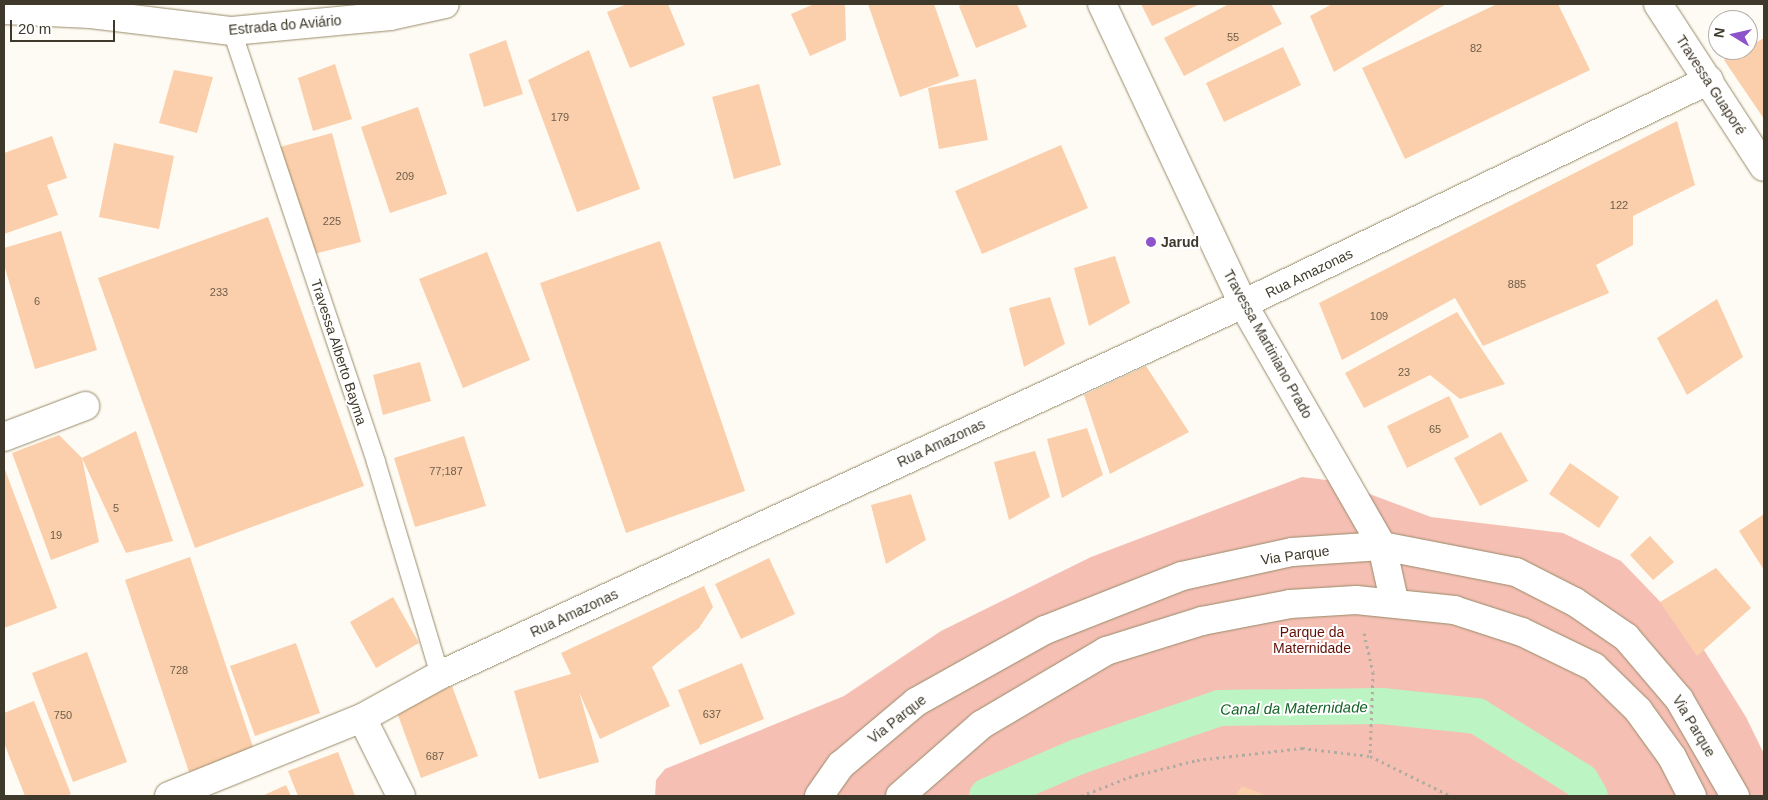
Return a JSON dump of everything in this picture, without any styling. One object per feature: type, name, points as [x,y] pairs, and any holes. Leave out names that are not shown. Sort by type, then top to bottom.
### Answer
[{"type":"street","name":"Estrada do Aviário","points":[[4,10],[92,9],[232,31],[390,16],[445,4]]},
{"type":"street","name":"Travessa Martiniano Prado","points":[[1102,4],[1243,304],[1382,546],[1394,600]]},
{"type":"street","name":"Travessa Guaporé","points":[[1658,4],[1764,167]]},
{"type":"street","name":"Rua Amazonas","points":[[170,796],[362,718],[440,675],[1243,304],[1709,80]]},
{"type":"street","points":[[4,436],[84,406]]},
{"type":"street","name":"Via Parque","points":[[819,796],[840,764],[916,702],[1045,630],[1182,576],[1292,552],[1382,546],[1516,572],[1575,602],[1626,637],[1680,699],[1735,796]]},
{"type":"street","points":[[900,796],[981,725],[1106,651],[1202,621],[1290,604],[1394,600],[1454,610],[1522,632],[1594,667],[1638,710],[1672,757],[1692,796]]},
{"type":"street","points":[[362,718],[401,796]]},
{"type":"lane","name":"Travessa Alberto Bayma","points":[[232,31],[376,462],[440,675]]},
{"type":"path","points":[[1356,600],[1373,672],[1373,729],[1370,756]]},
{"type":"path","points":[[1081,796],[1129,777],[1197,760],[1302,748],[1370,756],[1451,796]]},
{"type":"green space","name":"Parque da Maternidade","points":[[1302,477],[1335,481],[1431,517],[1563,533],[1621,561],[1699,642],[1746,717],[1764,754],[1764,796],[655,796],[656,780],[665,769],[844,696],[941,631],[1091,557]]},
{"type":"building","points":[[627,4],[668,4],[685,45],[630,68],[607,12]]},
{"type":"building","points":[[814,4],[845,4],[846,40],[810,56],[791,14]]},
{"type":"building","points":[[868,4],[934,4],[959,76],[900,97]]},
{"type":"building","points":[[964,4],[1017,4],[1027,27],[976,48],[959,6]]},
{"type":"building","points":[[1141,4],[1200,4],[1152,26]]},
{"type":"building","points":[[1229,4],[1271,4],[1282,24],[1184,76],[1164,38]]},
{"type":"building","points":[[1332,4],[1446,4],[1334,72],[1310,16]]},
{"type":"building","points":[[1497,4],[1558,4],[1590,70],[1405,159],[1362,68]]},
{"type":"building","points":[[1764,38],[1764,119],[1724,60],[1758,60],[1758,41]]},
{"type":"building","points":[[506,40],[523,94],[484,107],[469,54]]},
{"type":"building","points":[[1283,47],[1301,85],[1224,122],[1206,83]]},
{"type":"building","points":[[589,50],[640,189],[577,212],[528,80]]},
{"type":"building","points":[[335,64],[352,119],[313,131],[298,78]]},
{"type":"building","points":[[174,70],[213,77],[197,133],[159,123]]},
{"type":"building","points":[[976,79],[988,140],[939,149],[928,88]]},
{"type":"building","points":[[759,84],[781,165],[734,179],[712,97]]},
{"type":"building","points":[[418,107],[447,194],[390,213],[361,127]]},
{"type":"building","points":[[1677,121],[1695,185],[1633,216],[1633,245],[1596,265],[1609,293],[1483,346],[1455,298],[1342,360],[1319,303]]},
{"type":"building","points":[[332,133],[361,242],[310,255],[280,147]]},
{"type":"building","points":[[52,136],[67,178],[47,185],[58,215],[4,234],[4,153]]},
{"type":"building","points":[[114,143],[174,156],[159,229],[99,217]]},
{"type":"building","points":[[1061,145],[1088,208],[982,254],[955,191]]},
{"type":"building","points":[[268,217],[364,486],[195,548],[98,278]]},
{"type":"building","points":[[61,231],[97,350],[35,369],[4,265],[4,248]]},
{"type":"building","points":[[660,241],[745,491],[626,533],[540,283]]},
{"type":"building","points":[[487,252],[530,360],[463,388],[419,279]]},
{"type":"building","points":[[1115,256],[1130,303],[1089,326],[1074,268]]},
{"type":"building","points":[[1050,297],[1065,344],[1024,367],[1009,308]]},
{"type":"building","points":[[1717,299],[1743,357],[1687,395],[1657,338]]},
{"type":"building","points":[[1457,312],[1505,384],[1460,399],[1430,375],[1364,408],[1345,373]]},
{"type":"building","points":[[420,362],[431,401],[383,415],[373,375]]},
{"type":"building","points":[[1146,366],[1189,432],[1110,474],[1084,395]]},
{"type":"building","points":[[1449,396],[1469,437],[1407,468],[1387,426]]},
{"type":"building","points":[[1087,428],[1103,475],[1062,498],[1047,439]]},
{"type":"building","points":[[136,431],[173,541],[126,553],[82,458]]},
{"type":"building","points":[[1501,432],[1528,481],[1480,506],[1454,458]]},
{"type":"building","points":[[59,435],[82,458],[99,542],[51,560],[12,453]]},
{"type":"building","points":[[464,436],[486,506],[415,527],[394,458]]},
{"type":"building","points":[[1035,451],[1050,497],[1009,520],[994,462]]},
{"type":"building","points":[[1570,463],[1619,497],[1599,528],[1549,494]]},
{"type":"building","points":[[4,467],[57,608],[4,628]]},
{"type":"building","points":[[911,494],[926,540],[886,564],[871,505]]},
{"type":"building","points":[[1764,514],[1764,570],[1739,531]]},
{"type":"building","points":[[1650,536],[1674,562],[1653,580],[1630,555]]},
{"type":"building","points":[[190,557],[254,750],[189,772],[125,580]]},
{"type":"building","points":[[769,558],[795,614],[741,639],[715,584]]},
{"type":"building","points":[[1716,568],[1751,608],[1697,656],[1660,602]]},
{"type":"building","points":[[704,586],[713,607],[699,628],[652,667],[670,706],[600,739],[579,692],[599,762],[539,779],[514,691],[571,674],[561,653]]},
{"type":"building","points":[[393,597],[419,643],[376,668],[350,622]]},
{"type":"building","points":[[296,643],[320,713],[255,736],[230,666]]},
{"type":"building","points":[[87,652],[127,762],[73,782],[32,673]]},
{"type":"building","points":[[742,663],[764,719],[700,745],[678,690]]},
{"type":"building","points":[[452,686],[478,756],[421,778],[395,707]]},
{"type":"building","points":[[34,701],[71,794],[66,796],[25,796],[4,743],[4,713]]},
{"type":"building","points":[[338,752],[355,796],[298,796],[288,771]]},
{"type":"building","points":[[286,785],[291,796],[262,796]]},
{"type":"building","points":[[1242,786],[1268,796],[1235,796]]},
{"type":"waterway","name":"Canal da Maternidade","points":[[987,796],[1077,757],[1219,708],[1382,706],[1477,716],[1581,781],[1590,796]]},
{"type":"place","name":"Jarud","points":[[1151,242]]}]
